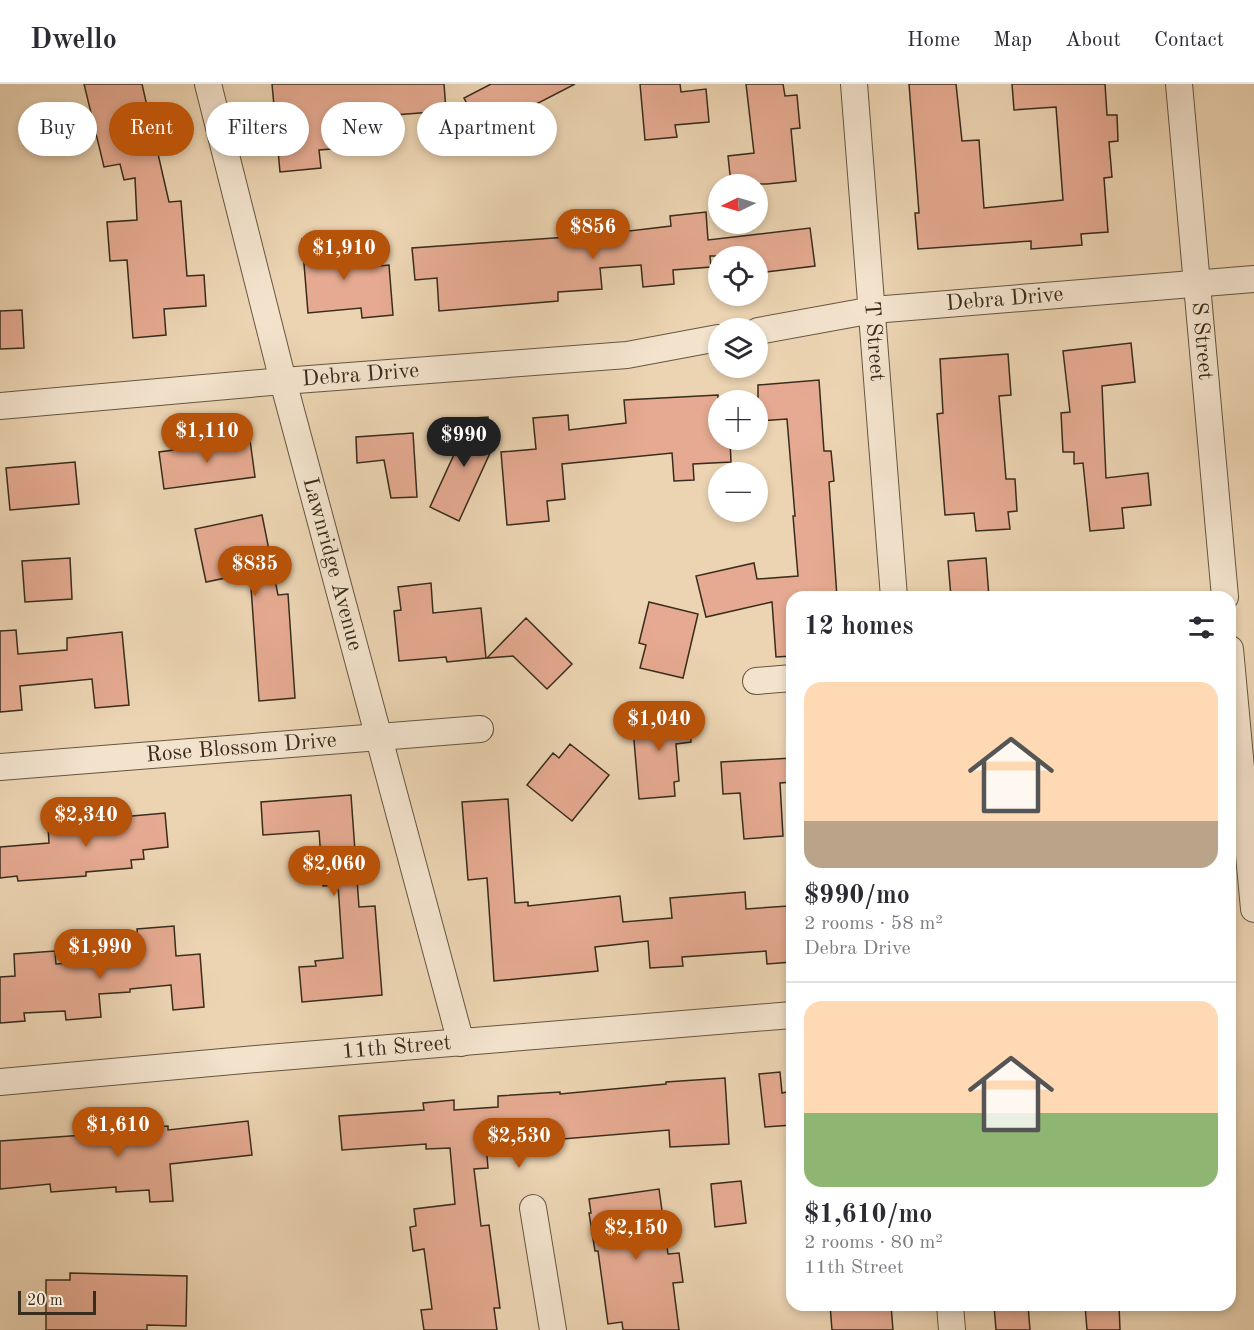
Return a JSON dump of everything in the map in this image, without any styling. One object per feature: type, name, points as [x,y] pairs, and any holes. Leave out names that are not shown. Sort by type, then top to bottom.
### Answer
[{"type":"street","name":"Lawnridge Avenue","points":[[208,84],[283,381],[461,1043]]},
{"type":"street","name":"T Street","points":[[854,84],[894,591]]},
{"type":"street","name":"S Street","points":[[1179,84],[1224,591]]},
{"type":"street","name":"Debra Drive","points":[[768,329],[873,309],[1254,279]]},
{"type":"street","name":"Debra Drive","points":[[0,406],[283,381],[627,355],[708,340]]},
{"type":"street","points":[[756,681],[786,678]]},
{"type":"street","points":[[1236,714],[1254,909]]},
{"type":"street","name":"Rose Blossom Drive","points":[[0,767],[480,729]]},
{"type":"street","name":"11th Street","points":[[0,1082],[786,1016]]},
{"type":"street","points":[[533,1208],[553,1330]]},
{"type":"street","points":[[950,1311],[952,1330]]},
{"type":"building","points":[[84,84],[142,84],[146,102],[109,102],[109,156],[158,156],[169,202],[181,201],[187,276],[204,275],[206,306],[164,309],[166,335],[133,338],[127,260],[110,261],[107,222],[137,220],[135,178],[124,180],[120,164],[104,167],[97,138],[97,102],[88,102]]},
{"type":"building","points":[[272,84],[444,84],[445,102],[417,102],[417,113],[405,114],[405,102],[321,102],[321,150],[319,150],[321,168],[280,172],[279,156],[309,156],[309,102],[274,102]]},
{"type":"building","points":[[491,84],[575,84],[540,102],[466,102],[464,98]]},
{"type":"building","points":[[640,84],[680,84],[681,92],[706,89],[709,122],[675,125],[677,137],[645,140]]},
{"type":"building","points":[[746,84],[783,84],[785,96],[797,95],[800,128],[791,129],[796,181],[768,184],[768,174],[730,174],[728,156],[754,153]]},
{"type":"building","points":[[909,84],[956,84],[962,141],[979,140],[984,208],[1063,200],[1056,107],[1014,110],[1012,84],[1105,84],[1107,115],[1117,115],[1118,141],[1109,142],[1112,177],[1104,178],[1108,232],[1081,234],[1082,245],[1031,249],[1031,241],[918,249],[915,213],[919,213]]},
{"type":"building","points":[[706,212],[708,240],[810,228],[815,266],[768,272],[768,246],[708,246],[708,267],[673,270],[674,284],[643,287],[641,265],[600,268],[602,289],[558,292],[558,301],[439,311],[437,278],[415,280],[412,248],[582,236],[581,216],[620,213],[621,232],[671,226],[670,216]]},
{"type":"building","points":[[328,237],[329,251],[357,249],[359,268],[389,265],[393,315],[362,318],[361,308],[308,313],[302,239]]},
{"type":"building","points":[[22,310],[24,348],[0,349],[0,311]]},
{"type":"building","points":[[1131,343],[1135,382],[1102,386],[1106,478],[1148,473],[1151,505],[1122,508],[1124,528],[1090,531],[1083,463],[1074,464],[1074,452],[1063,452],[1061,413],[1070,412],[1063,351]]},
{"type":"building","points":[[1008,354],[1011,395],[999,396],[1006,479],[1015,479],[1017,511],[1008,512],[1010,529],[976,531],[974,513],[945,515],[937,414],[943,413],[940,359]]},
{"type":"building","points":[[819,380],[824,451],[831,451],[834,481],[829,482],[837,591],[786,591],[786,656],[776,657],[772,602],[706,617],[696,576],[754,563],[757,579],[798,576],[787,419],[768,420],[768,390],[758,390],[758,385]]},
{"type":"building","points":[[708,396],[708,450],[730,450],[731,462],[693,464],[694,480],[674,481],[672,453],[562,464],[565,499],[547,501],[549,521],[507,525],[501,452],[536,449],[533,418],[568,415],[569,430],[626,423],[624,400]]},
{"type":"building","points":[[488,417],[490,453],[459,521],[430,507],[462,437],[461,419]]},
{"type":"building","points":[[413,433],[417,497],[391,498],[384,460],[357,463],[356,437]]},
{"type":"building","points":[[250,440],[255,477],[164,489],[159,452]]},
{"type":"building","points":[[75,462],[79,504],[10,510],[6,468]]},
{"type":"building","points":[[262,515],[278,595],[288,594],[295,698],[259,701],[250,573],[206,582],[195,529]]},
{"type":"building","points":[[70,558],[72,599],[25,602],[22,561]]},
{"type":"building","points":[[986,558],[989,591],[950,591],[948,561]]},
{"type":"building","points":[[431,583],[433,613],[481,608],[486,658],[447,662],[446,657],[399,661],[394,611],[401,610],[398,587]]},
{"type":"building","points":[[649,602],[698,614],[683,678],[640,668],[646,645],[639,643]]},
{"type":"building","points":[[526,618],[572,664],[547,689],[513,656],[487,658]]},
{"type":"building","points":[[16,630],[18,654],[67,650],[67,638],[122,632],[129,705],[95,708],[92,679],[20,686],[22,710],[0,712],[0,631]]},
{"type":"building","points":[[689,712],[691,742],[676,744],[679,781],[674,782],[675,796],[639,799],[632,717]]},
{"type":"building","points":[[570,744],[609,775],[572,821],[527,785],[553,753],[559,758]]},
{"type":"building","points":[[786,758],[786,782],[780,783],[783,836],[744,839],[740,793],[723,794],[721,762]]},
{"type":"building","points":[[351,795],[359,907],[375,906],[382,995],[302,1002],[299,967],[316,966],[315,961],[343,958],[338,885],[323,886],[319,831],[263,835],[261,802]]},
{"type":"building","points":[[508,799],[515,903],[528,902],[528,906],[620,896],[623,922],[672,918],[670,898],[745,892],[746,909],[786,906],[786,962],[767,964],[766,951],[682,957],[683,966],[650,968],[648,941],[595,947],[598,971],[494,981],[487,878],[468,880],[462,802]]},
{"type":"building","points":[[165,813],[168,847],[143,850],[144,859],[131,860],[132,868],[86,872],[86,876],[18,881],[17,876],[0,878],[0,847],[49,843],[48,826]]},
{"type":"building","points":[[174,926],[176,956],[200,954],[204,1007],[173,1010],[171,985],[130,989],[130,992],[99,994],[101,1017],[66,1020],[65,1011],[24,1013],[25,1021],[0,1023],[0,977],[15,976],[14,954],[55,951],[56,964],[139,958],[137,929]]},
{"type":"building","points":[[780,1072],[782,1093],[786,1092],[786,1125],[765,1127],[759,1074]]},
{"type":"building","points":[[725,1078],[729,1144],[670,1147],[669,1130],[551,1140],[550,1127],[485,1132],[488,1168],[474,1169],[481,1226],[489,1225],[500,1308],[494,1308],[497,1330],[424,1330],[421,1310],[432,1309],[424,1249],[413,1251],[410,1227],[416,1226],[414,1209],[455,1204],[450,1148],[426,1149],[426,1144],[342,1150],[339,1116],[424,1110],[423,1103],[454,1100],[454,1110],[498,1107],[498,1096],[560,1092],[560,1094]]},
{"type":"building","points":[[248,1121],[252,1155],[170,1164],[173,1201],[150,1202],[149,1190],[116,1192],[116,1187],[51,1192],[50,1184],[0,1189],[0,1141],[112,1133],[112,1130],[168,1126],[168,1130]]},
{"type":"building","points":[[741,1181],[746,1223],[715,1227],[711,1184]]},
{"type":"building","points":[[659,1189],[668,1254],[679,1253],[683,1282],[673,1283],[679,1330],[623,1330],[622,1322],[608,1324],[598,1251],[595,1251],[589,1213],[591,1213],[589,1199]]},
{"type":"building","points":[[70,1273],[187,1276],[186,1326],[147,1325],[147,1330],[46,1330],[46,1280],[70,1280]]},
{"type":"building","points":[[830,1311],[891,1311],[893,1330],[832,1330]]},
{"type":"building","points":[[994,1311],[1028,1311],[1030,1330],[996,1330]]},
{"type":"building","points":[[1085,1311],[1119,1311],[1120,1330],[1087,1330]]}]
